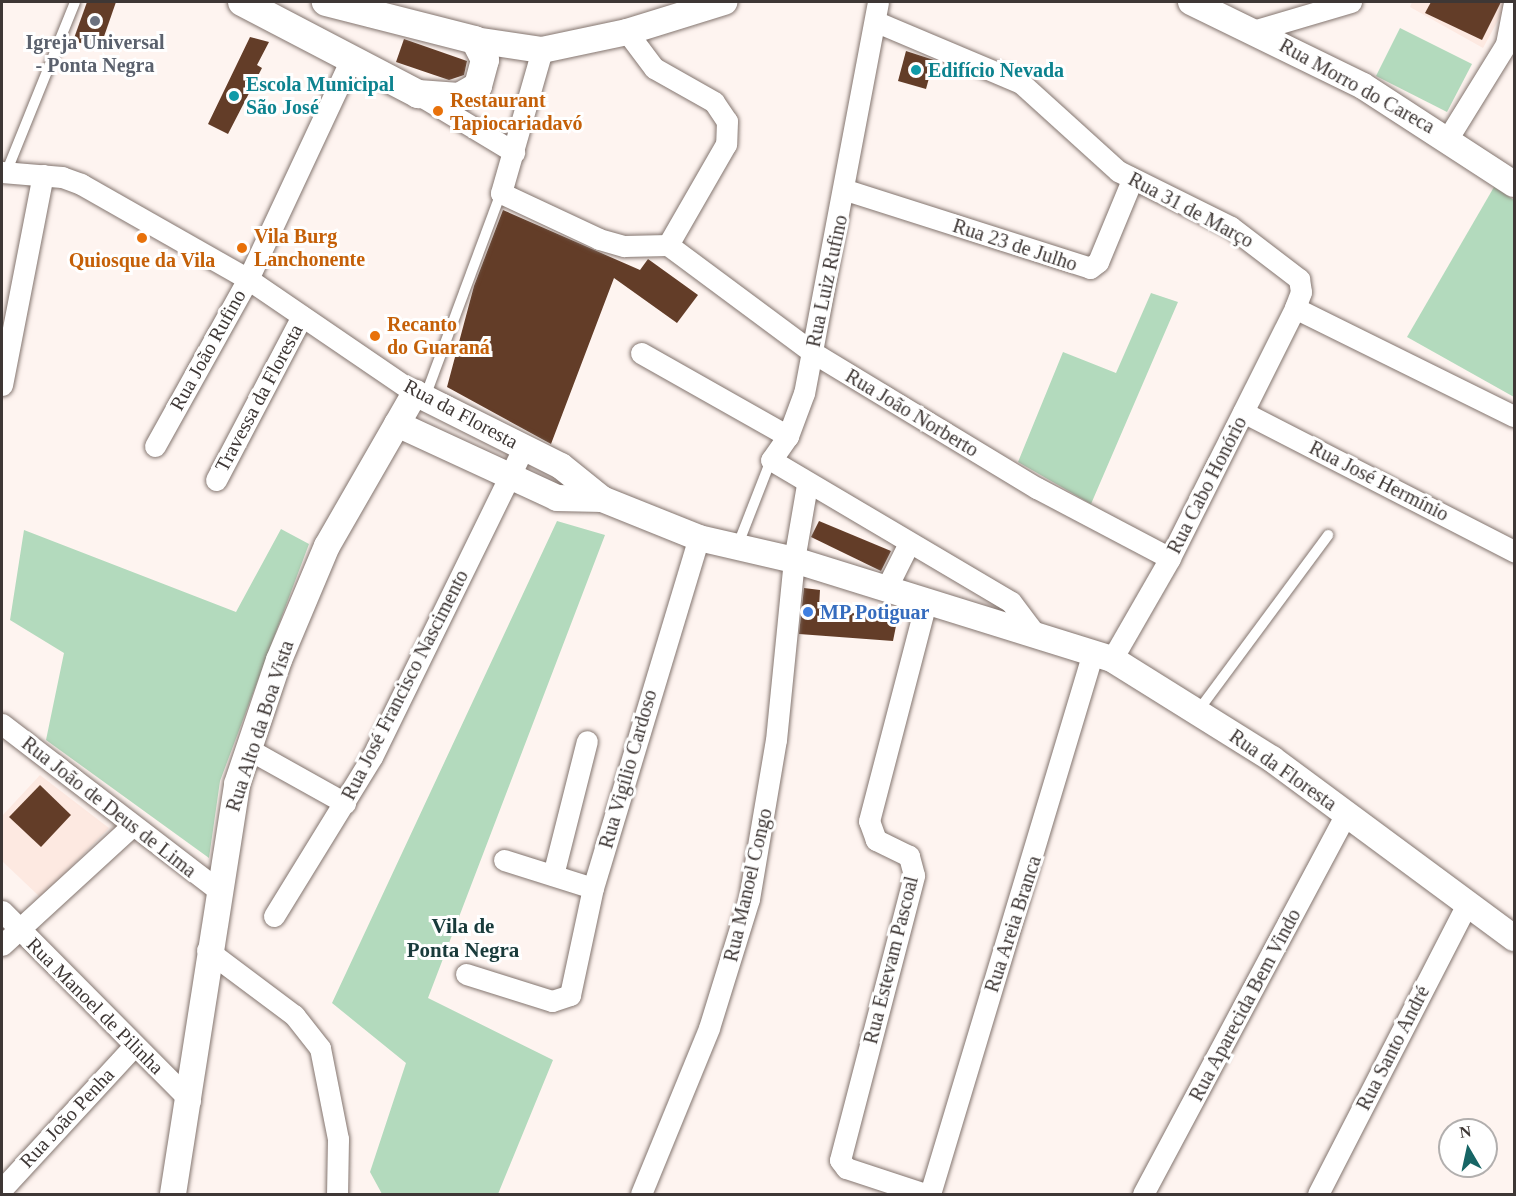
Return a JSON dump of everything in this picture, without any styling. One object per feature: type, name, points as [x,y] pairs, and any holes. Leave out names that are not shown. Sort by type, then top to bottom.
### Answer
[{"type":"main road","points":[[242,2],[418,94],[459,97],[478,86],[485,60],[475,40],[326,2]]},
{"type":"street","points":[[475,40],[542,50],[627,32],[724,2]]},
{"type":"street","name":"Rua Luiz Rufino","points":[[771,460],[788,436],[812,352],[879,23],[878,2]]},
{"type":"street","name":"Rua Morro do Careca","points":[[1191,2],[1256,30],[1448,138],[1515,184]]},
{"type":"street","points":[[1256,30],[1351,2]]},
{"type":"street","points":[[1448,138],[1514,17]]},
{"type":"street","name":"Rua 31 de Março","points":[[879,23],[1020,83],[1132,180],[1223,223],[1270,253],[1299,279],[1302,292],[1295,308]]},
{"type":"street","points":[[542,50],[501,193],[599,238],[624,246],[668,245],[726,144],[727,121],[714,102],[654,68],[627,32]]},
{"type":"street","name":"Rua João Rufino","points":[[155,446],[248,279],[351,59]]},
{"type":"street","points":[[418,94],[514,152]]},
{"type":"street","name":"Rua da Floresta","points":[[4,172],[43,174],[81,184],[248,279],[420,395],[574,473],[602,499]]},
{"type":"street","points":[[2,386],[43,174]]},
{"type":"street","name":"Rua 23 de Julho","points":[[846,190],[1090,268],[1098,262],[1132,180]]},
{"type":"street","name":"Rua João Norberto","points":[[668,245],[812,352],[1037,488],[1170,558]]},
{"type":"street","points":[[1295,308],[1515,416]]},
{"type":"street","name":"Rua Cabo Honório","points":[[1103,655],[1170,558],[1295,308]]},
{"type":"street","name":"Travessa da Floresta","points":[[216,480],[302,316]]},
{"type":"street","points":[[641,353],[788,436]]},
{"type":"street","name":"Rua Alto da Boa Vista","points":[[173,1194],[190,1100],[207,950],[237,784],[279,660],[327,546],[397,424],[420,395]]},
{"type":"street","name":"Rua José Hermínio","points":[[1243,412],[1515,551]]},
{"type":"street","name":"Rua da Floresta","points":[[397,424],[507,478],[557,498],[602,499],[699,538],[794,560],[1103,655],[1198,711],[1468,902],[1515,938]]},
{"type":"street","name":"Rua José Francisco Nascimento","points":[[274,916],[345,803],[405,694],[507,478],[524,447]]},
{"type":"street","points":[[771,460],[807,485],[1020,608],[1035,634]]},
{"type":"street","points":[[794,560],[807,485]]},
{"type":"street","name":"Rua Vigílio Cardoso","points":[[466,974],[552,1001],[564,1000],[575,987],[593,888],[699,538]]},
{"type":"street","points":[[886,589],[909,543]]},
{"type":"street","name":"Rua Manoel Congo","points":[[641,1194],[709,1028],[749,899],[776,740],[794,560]]},
{"type":"street","name":"Rua Estevam Pascoal","points":[[925,1194],[841,1165],[914,875],[909,856],[876,840],[869,821],[926,602]]},
{"type":"street","name":"Rua Areia Branca","points":[[930,1194],[1103,655]]},
{"type":"street","name":"Rua João de Deus de Lima","points":[[2,724],[131,827],[218,890]]},
{"type":"street","points":[[553,875],[587,741]]},
{"type":"street","points":[[250,750],[345,803]]},
{"type":"street","name":"Rua Aparecida Bem Vindo","points":[[1143,1194],[1345,815]]},
{"type":"street","points":[[2,945],[131,827]]},
{"type":"street","points":[[504,860],[593,888]]},
{"type":"street","name":"Rua Santo André","points":[[1318,1194],[1468,902]]},
{"type":"street","name":"Rua Manoel de Pilinha","points":[[2,911],[133,1047],[190,1100]]},
{"type":"street","points":[[207,950],[294,1015],[320,1048],[338,1138],[336,1194]]},
{"type":"street","name":"Rua João Penha","points":[[2,1189],[133,1047]]},
{"type":"lane","points":[[4,172],[75,2]]},
{"type":"lane","points":[[420,395],[501,193]]},
{"type":"lane","name":"Rua Luiz Rufino","points":[[737,547],[771,460]]},
{"type":"lane","points":[[1198,711],[1328,535]]},
{"type":"shaded area","points":[[1412,2],[1508,2],[1483,48],[1410,7]]},
{"type":"shaded area","points":[[40,775],[109,828],[41,898],[2,861],[2,816]]},
{"type":"green space","points":[[1400,28],[1472,64],[1447,112],[1376,76]]},
{"type":"green space","points":[[1494,187],[1514,200],[1514,397],[1407,337]]},
{"type":"green space","points":[[1151,293],[1178,302],[1091,504],[1018,462],[1063,352],[1116,373]]},
{"type":"green space","points":[[557,521],[605,535],[428,998],[553,1060],[498,1194],[382,1194],[370,1172],[406,1063],[332,1003]]},
{"type":"green space","points":[[281,529],[309,544],[220,781],[209,858],[46,740],[64,653],[10,620],[24,530],[236,612]]},
{"type":"building","name":"Igreja Universal - Ponta Negra","points":[[87,2],[116,2],[100,48],[73,41]]},
{"type":"building","points":[[1431,2],[1501,2],[1482,40],[1425,13]]},
{"type":"building","name":"Escola Municipal São José","points":[[250,37],[269,42],[257,65],[262,68],[228,134],[208,124]]},
{"type":"building","points":[[404,39],[467,61],[464,75],[449,80],[396,62]]},
{"type":"building","name":"Edifício Nevada","points":[[906,51],[934,60],[926,89],[898,81]]},
{"type":"building","points":[[503,210],[640,270],[648,259],[698,295],[677,323],[614,278],[551,444],[447,387],[474,286]]},
{"type":"building","points":[[819,521],[891,551],[881,571],[811,537]]},
{"type":"building","points":[[804,588],[820,590],[819,607],[897,621],[893,641],[799,634]]},
{"type":"building","points":[[40,785],[71,815],[41,847],[9,817]]},
{"type":"place","name":"Igreja Universal - Ponta Negra","points":[[95,21]]},
{"type":"place","name":"Edifício Nevada","points":[[916,70]]},
{"type":"place","name":"Escola Municipal São José","points":[[234,96]]},
{"type":"place","name":"Restaurant Tapiocariadavó","points":[[438,111]]},
{"type":"place","name":"Quiosque da Vila","points":[[142,238]]},
{"type":"place","name":"Vila Burg Lanchonente","points":[[242,248]]},
{"type":"place","name":"Recanto do Guaraná","points":[[375,336]]},
{"type":"place","name":"MP Potiguar","points":[[808,612]]},
{"type":"district","name":"Vila de Ponta Negra","points":[[463,938]]}]
